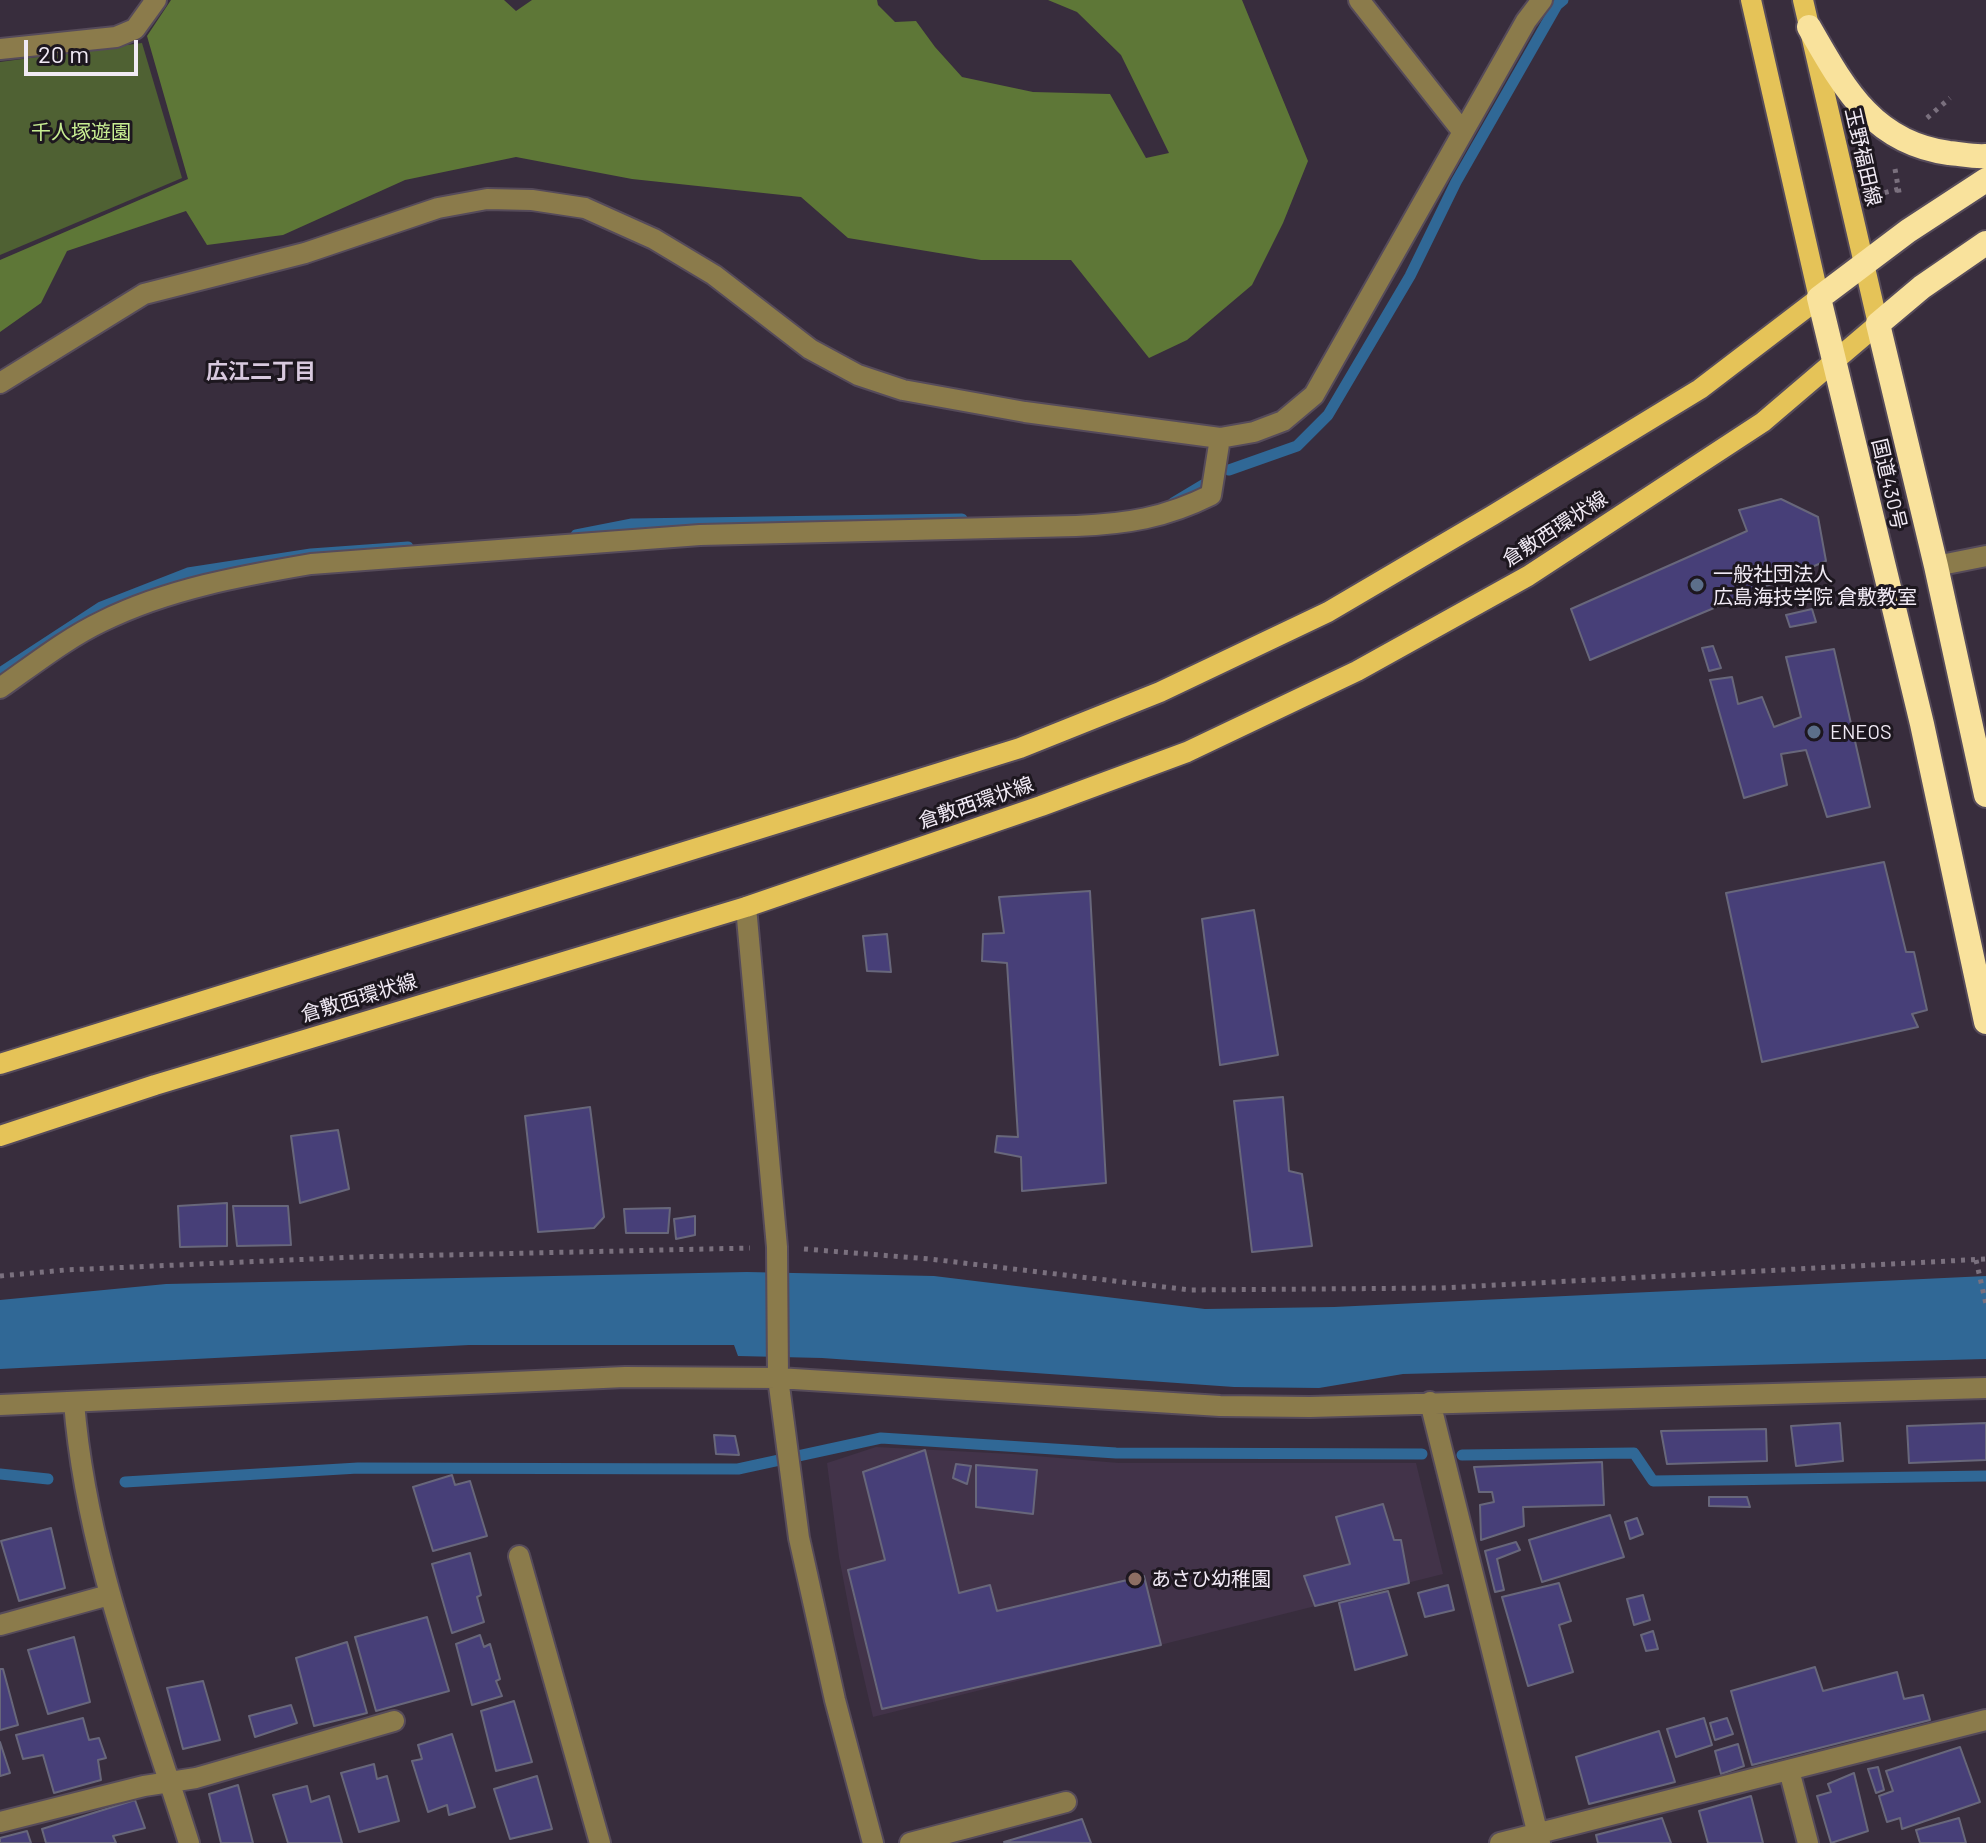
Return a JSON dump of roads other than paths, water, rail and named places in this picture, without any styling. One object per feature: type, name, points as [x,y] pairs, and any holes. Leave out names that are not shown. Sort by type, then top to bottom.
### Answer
[{"type":"highway","points":[[1809,27],[1841,82],[1876,123],[1925,149],[1986,156]]},
{"type":"highway","points":[[1819,298],[1908,231],[1986,180]]},
{"type":"highway","points":[[1878,324],[1922,287],[1986,243]]},
{"type":"highway","name":"国道430号","points":[[1819,298],[1922,724],[1986,1022]]},
{"type":"highway","name":"国道430号","points":[[1878,324],[1936,566],[1986,795]]},
{"type":"main road","points":[[1751,0],[1819,298]]},
{"type":"main road","name":"玉野福田線","points":[[1803,0],[1878,324]]},
{"type":"main road","name":"倉敷西環状線","points":[[0,1064],[1020,748],[1160,692],[1328,612],[1493,515],[1700,389],[1819,298]]},
{"type":"main road","name":"倉敷西環状線","points":[[0,1136],[155,1085],[746,907],[1041,806],[1187,752],[1357,671],[1528,576],[1763,422],[1878,324]]},
{"type":"street","points":[[0,49],[116,37],[135,29],[156,0]]},
{"type":"street","points":[[1359,0],[1463,132]]},
{"type":"street","points":[[0,383],[144,294],[305,253],[438,208],[487,199],[532,200],[585,208],[654,239],[714,275],[810,349],[858,375],[903,390],[950,400],[1220,438],[1254,432],[1283,421],[1314,395],[1526,21],[1542,0]]},
{"type":"street","points":[[0,688],[102,621],[239,577],[311,564],[700,535],[1088,526],[1147,519],[1182,510],[1211,495],[1220,438]]},
{"type":"street","points":[[1936,566],[1986,556]]},
{"type":"street","points":[[746,907],[778,1256],[778,1370],[799,1538],[873,1843]]},
{"type":"street","points":[[0,1405],[778,1370],[1220,1406],[1310,1407],[1986,1388]]},
{"type":"street","points":[[74,1402],[77,1440],[109,1595],[189,1843]]},
{"type":"street","points":[[1430,1402],[1539,1838]]},
{"type":"street","points":[[519,1556],[600,1843]]},
{"type":"street","points":[[0,1625],[109,1595]]},
{"type":"street","points":[[1500,1843],[1539,1838],[1986,1720]]},
{"type":"street","points":[[0,1822],[170,1781],[196,1778],[394,1721]]},
{"type":"street","points":[[1789,1770],[1808,1843]]},
{"type":"street","points":[[910,1843],[1066,1802]]},
{"type":"water","points":[[747,1272],[934,1276],[1205,1309],[1334,1307],[1986,1276],[1986,1359],[1403,1374],[1319,1388],[1234,1387],[822,1358],[738,1356],[734,1345],[469,1345],[0,1369],[0,1300],[166,1284]]},
{"type":"waterway","points":[[1229,470],[1297,446],[1328,415],[1410,276],[1456,182],[1557,5],[1563,0]]},
{"type":"waterway","points":[[1173,503],[1203,485]]},
{"type":"waterway","points":[[576,535],[632,524],[962,519]]},
{"type":"waterway","points":[[0,673],[101,607],[188,573],[311,554],[408,547]]},
{"type":"waterway","points":[[125,1482],[358,1468],[738,1469],[881,1438],[1116,1453],[1422,1454]]},
{"type":"waterway","points":[[1462,1455],[1634,1453],[1653,1481],[1986,1476]]},
{"type":"waterway","points":[[0,1474],[48,1479]]},
{"type":"place","name":"一般社団法人 広島海技学院 倉敷教室","points":[[1697,585]]},
{"type":"place","name":"ENEOS","points":[[1814,732]]},
{"type":"place","name":"あさひ幼稚園","points":[[1135,1579]]},
{"type":"district","name":"広江二丁目","points":[[261,372]]},
{"type":"park label","name":"千人塚遊園","points":[[81,132]]}]
